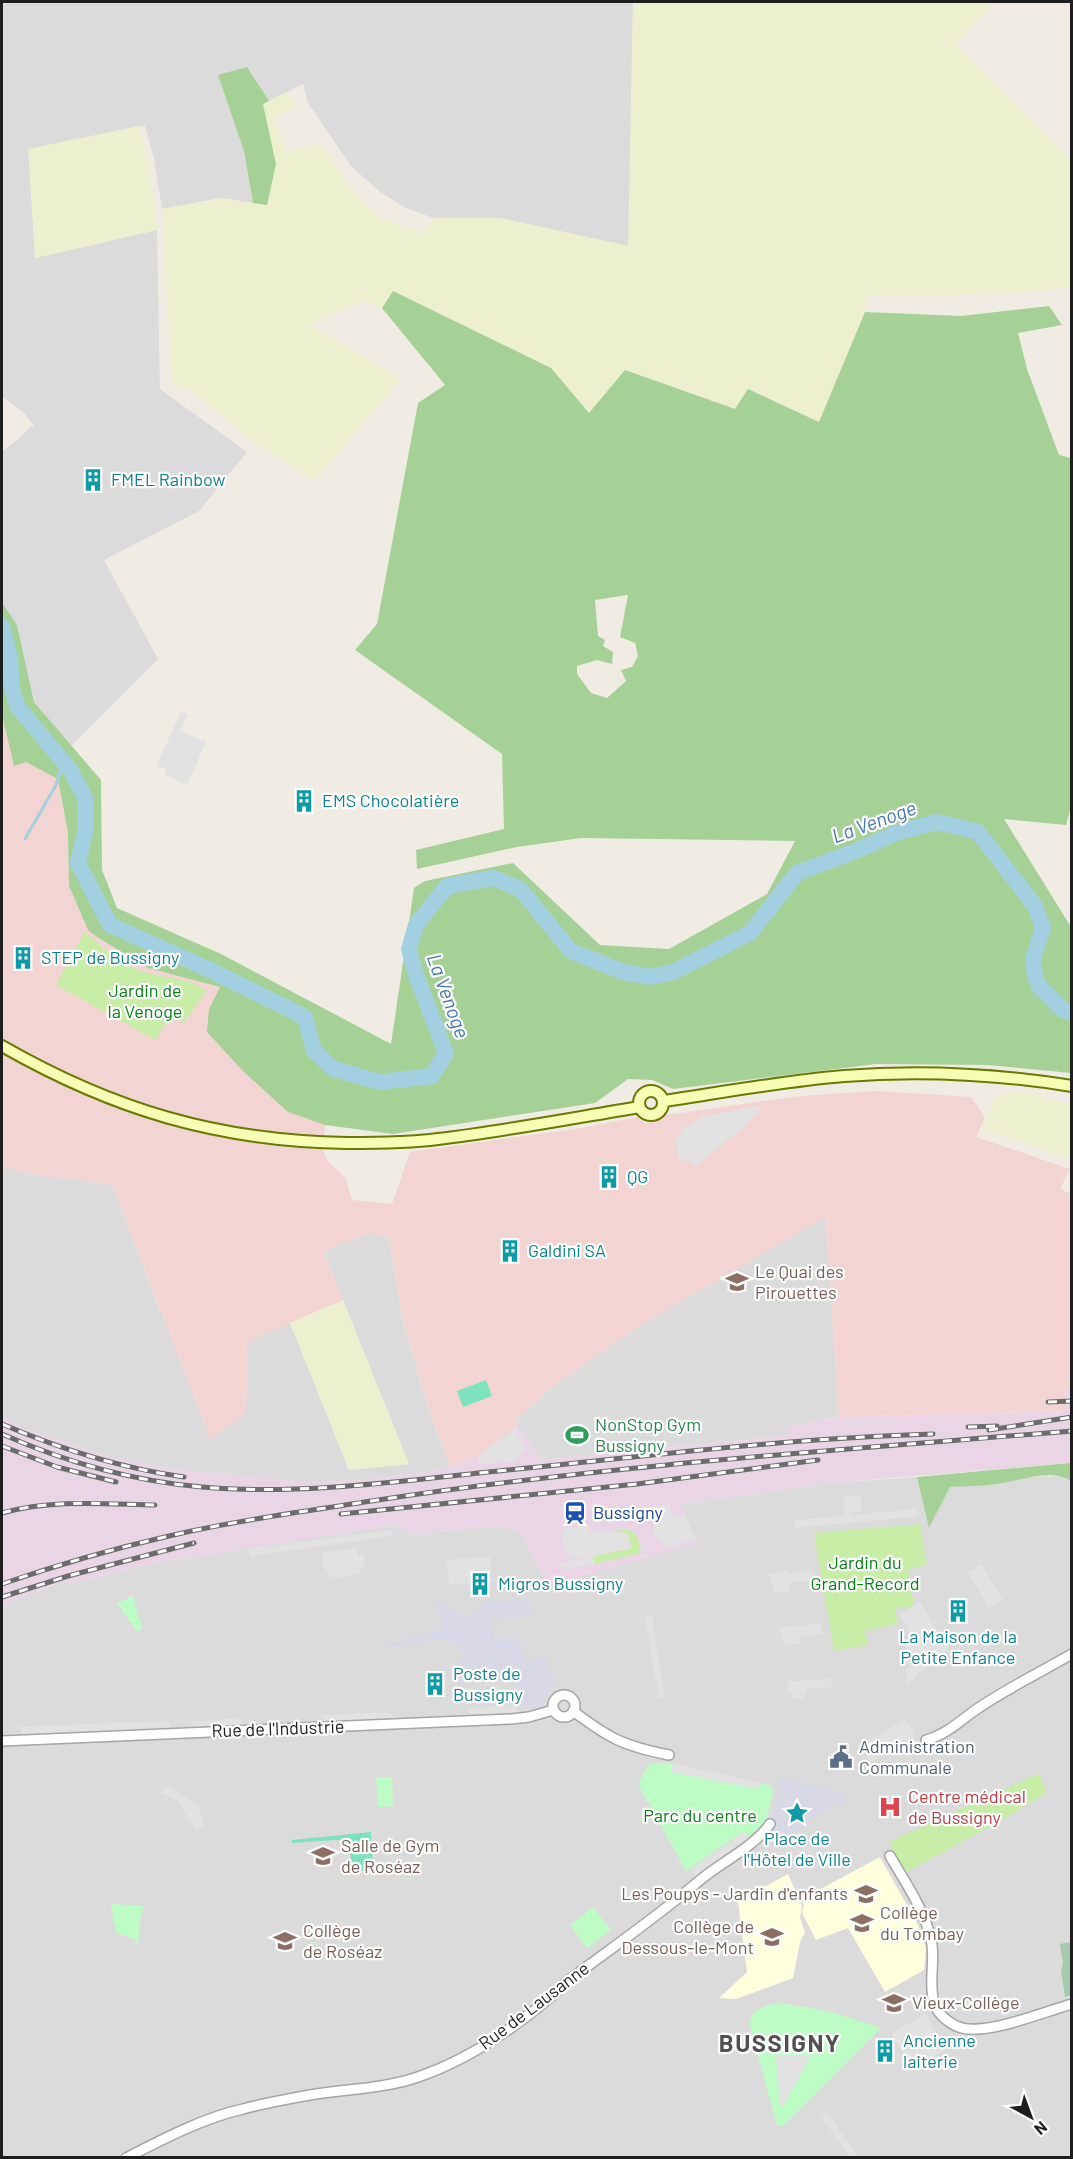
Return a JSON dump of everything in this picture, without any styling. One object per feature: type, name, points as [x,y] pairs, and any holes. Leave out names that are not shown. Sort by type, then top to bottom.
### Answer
[{"type":"main road","points":[[2,1046],[40,1068],[89,1091],[147,1112],[194,1126],[245,1136],[314,1143],[437,1140],[640,1107]]},
{"type":"main road","points":[[663,1101],[800,1080],[892,1074],[996,1077],[1071,1086]]},
{"type":"main road","points":[[649,1092],[656,1092],[663,1101],[662,1110],[656,1115],[644,1113],[640,1107],[640,1099],[649,1092]]},
{"type":"street","points":[[926,1740],[951,1728],[973,1712],[1071,1654]]},
{"type":"street","points":[[565,1694],[573,1699],[575,1707],[567,1716],[563,1717],[553,1710],[554,1701],[560,1695],[565,1694]]},
{"type":"street","name":"Rue de l'Industrie","points":[[2,1741],[511,1719],[529,1717],[553,1710]]},
{"type":"street","points":[[573,1711],[595,1728],[622,1744],[669,1755]]},
{"type":"street","name":"Rue de Lausanne","points":[[126,2157],[206,2121],[242,2109],[311,2095],[396,2083],[418,2077],[477,2051],[521,2020],[552,1996],[562,1985],[755,1840],[770,1824]]},
{"type":"street","points":[[890,1856],[919,1908],[930,1936],[933,1948],[934,2003],[941,2014],[952,2024],[967,2030],[987,2028],[1071,2004]]},
{"type":"shaded area","points":[[2,2],[633,2],[629,246],[500,218],[433,218],[404,207],[379,191],[351,166],[308,103],[303,84],[269,101],[246,67],[240,136],[253,203],[221,198],[162,209],[154,159],[145,126],[139,126],[35,258],[157,230],[160,389],[247,452],[199,511],[104,560],[158,659],[71,746],[34,702],[17,625],[2,602],[2,452],[34,426],[25,414],[2,396]]},
{"type":"shaded area","points":[[633,2],[995,2],[955,44],[1071,160],[1071,287],[1008,294],[868,296],[865,312],[820,422],[749,389],[736,409],[625,370],[589,414],[551,368],[393,291],[382,308],[376,308],[367,300],[309,324],[401,379],[314,481],[256,443],[186,387],[172,386],[162,209],[221,198],[267,205],[276,164],[263,104],[286,92],[296,105],[274,120],[287,153],[320,143],[355,193],[379,216],[424,234],[433,218],[500,218],[628,246]]},
{"type":"shaded area","points":[[139,126],[151,178],[157,230],[35,258],[28,149]]},
{"type":"shaded area","points":[[181,711],[188,714],[180,731],[206,742],[187,785],[165,775],[166,768],[156,767]]},
{"type":"shaded area","points":[[2,714],[7,735],[26,762],[58,779],[68,833],[69,886],[88,930],[148,968],[220,987],[209,1009],[288,1112],[325,1125],[323,1151],[329,1163],[345,1177],[352,1200],[392,1204],[410,1152],[581,1128],[637,1117],[646,1124],[666,1115],[800,1096],[877,1091],[971,1097],[985,1117],[976,1137],[1070,1169],[1060,1189],[1072,1194],[1072,1388],[1065,1388],[1066,1411],[839,1417],[825,1217],[639,1326],[553,1386],[517,1419],[517,1426],[476,1457],[450,1467],[427,1404],[402,1316],[389,1237],[369,1233],[323,1251],[343,1300],[247,1342],[248,1389],[244,1415],[210,1439],[112,1184],[37,1175],[2,1167]]},
{"type":"shaded area","points":[[1021,1091],[1071,1104],[1071,1160],[995,1133],[986,1132],[982,1128],[996,1097]]},
{"type":"shaded area","points":[[759,1106],[760,1110],[744,1127],[694,1167],[688,1159],[682,1163],[677,1155],[676,1140],[683,1129],[702,1116]]},
{"type":"shaded area","points":[[2,1167],[37,1175],[112,1184],[160,1310],[248,1389],[246,1342],[290,1323],[349,1470],[409,1464],[323,1251],[369,1233],[389,1237],[402,1316],[427,1404],[450,1467],[354,1481],[299,1482],[173,1469],[106,1456],[25,1429],[2,1418]]},
{"type":"shaded area","points":[[826,1216],[839,1417],[790,1426],[791,1435],[542,1460],[517,1426],[517,1419],[553,1386],[639,1326]]},
{"type":"shaded area","points":[[343,1300],[409,1464],[349,1470],[290,1323]]},
{"type":"shaded area","points":[[1065,1388],[1071,1388],[1071,1463],[830,1483],[679,1504],[698,1543],[548,1586],[520,1531],[496,1526],[412,1535],[397,1525],[159,1562],[69,1584],[67,1580],[2,1605],[2,1418],[25,1429],[106,1456],[173,1469],[299,1482],[354,1481],[450,1467],[476,1457],[517,1426],[542,1460],[791,1435],[789,1426],[839,1417],[1066,1411]]},
{"type":"shaded area","points":[[515,1429],[527,1449],[517,1456],[518,1461],[479,1464],[478,1457]]},
{"type":"shaded area","points":[[1064,1476],[1071,1481],[1071,2157],[2,2158],[2,1605],[67,1580],[69,1584],[159,1562],[397,1525],[412,1535],[496,1526],[520,1531],[698,1543],[679,1504],[830,1483],[917,1477],[929,1526],[950,1487],[997,1484],[1030,1477]]},
{"type":"shaded area","points":[[860,1496],[861,1512],[851,1513],[851,1515],[917,1509],[919,1516],[795,1528],[794,1520],[845,1516],[844,1497]]},
{"type":"shaded area","points":[[670,1504],[670,1512],[676,1516],[684,1515],[697,1540],[665,1547],[654,1534],[652,1507]]},
{"type":"shaded area","points":[[589,1525],[590,1533],[604,1531],[627,1533],[632,1548],[593,1556],[594,1564],[562,1570],[560,1563],[590,1557],[569,1559],[561,1540],[564,1528]]},
{"type":"shaded area","points":[[390,1530],[393,1536],[250,1556],[249,1549]]},
{"type":"shaded area","points":[[357,1548],[357,1555],[364,1554],[364,1567],[359,1568],[362,1574],[332,1578],[323,1566],[322,1553]]},
{"type":"shaded area","points":[[490,1557],[491,1582],[449,1585],[447,1560]]},
{"type":"shaded area","points":[[981,1564],[1003,1600],[989,1608],[968,1572]]},
{"type":"shaded area","points":[[811,1570],[813,1581],[789,1582],[790,1591],[775,1593],[769,1574],[787,1571],[789,1574]]},
{"type":"shaded area","points":[[527,1597],[533,1615],[523,1615],[519,1619],[518,1617],[493,1618],[494,1640],[513,1639],[519,1644],[525,1663],[546,1657],[555,1686],[549,1688],[550,1695],[546,1696],[546,1701],[540,1705],[521,1706],[517,1675],[464,1676],[464,1698],[459,1699],[462,1696],[461,1671],[452,1671],[467,1655],[451,1641],[424,1640],[424,1643],[387,1648],[386,1645],[441,1630],[440,1613],[436,1605],[445,1603],[455,1614],[468,1616],[479,1611],[486,1601],[524,1600]]},
{"type":"shaded area","points":[[920,1602],[937,1631],[936,1635],[939,1640],[947,1639],[949,1649],[908,1684],[905,1668],[909,1667],[905,1643],[911,1637],[900,1615]]},
{"type":"shaded area","points":[[652,1616],[665,1697],[659,1698],[645,1618]]},
{"type":"shaded area","points":[[821,1624],[823,1634],[800,1637],[800,1644],[784,1645],[780,1627]]},
{"type":"shaded area","points":[[831,1679],[832,1687],[807,1689],[803,1698],[793,1699],[793,1693],[789,1693],[788,1682]]},
{"type":"shaded area","points":[[514,1705],[519,1713],[472,1716],[467,1709]]},
{"type":"shaded area","points":[[390,1712],[395,1720],[325,1723],[320,1715]]},
{"type":"shaded area","points":[[240,1718],[245,1726],[196,1728],[192,1721]]},
{"type":"shaded area","points":[[904,1720],[913,1730],[913,1737],[870,1762],[861,1744]]},
{"type":"shaded area","points":[[168,1721],[172,1729],[24,1736],[18,1727]]},
{"type":"shaded area","points":[[673,1763],[760,1783],[758,1789],[671,1772]]},
{"type":"shaded area","name":"Place de l'Hôtel de Ville","points":[[781,1779],[848,1794],[844,1805],[831,1807],[811,1819],[785,1842],[768,1828],[771,1824]]},
{"type":"shaded area","points":[[169,1787],[198,1806],[204,1824],[201,1828],[195,1829],[178,1801],[160,1792]]},
{"type":"shaded area","points":[[744,1832],[748,1838],[695,1876],[691,1870]]},
{"type":"shaded area","name":"Collège du Tombay","points":[[880,1857],[918,1925],[926,1948],[924,1970],[885,1992],[848,1928],[816,1940],[802,1913],[804,1906],[802,1899]]},
{"type":"shaded area","name":"Collège de Dessous-le-Mont","points":[[788,1874],[802,1906],[800,1918],[805,1932],[800,1942],[793,1978],[736,1999],[719,1998],[747,1972],[738,1901]]},
{"type":"shaded area","points":[[1071,1942],[1071,1995],[1065,1997],[1060,1944]]},
{"type":"shaded area","points":[[925,2014],[946,2049],[912,2069],[891,2034]]},
{"type":"shaded area","points":[[811,2055],[784,2105],[780,2105],[776,2056]]},
{"type":"shaded area","points":[[826,2111],[859,2157],[850,2157],[822,2118]]},
{"type":"green space","points":[[247,67],[269,101],[263,104],[276,164],[267,205],[253,203],[244,151],[218,75]]},
{"type":"green space","points":[[393,291],[551,368],[589,413],[625,370],[735,409],[748,389],[819,422],[865,312],[961,316],[1049,306],[1062,325],[1018,333],[1027,369],[1059,455],[1071,458],[1071,807],[1066,825],[1004,819],[1071,927],[1071,1073],[988,1065],[876,1064],[673,1089],[652,1080],[628,1079],[595,1103],[393,1134],[325,1125],[288,1112],[244,1072],[207,1032],[209,1009],[220,987],[148,968],[88,930],[69,886],[68,833],[58,779],[26,762],[14,766],[2,714],[2,602],[17,625],[34,702],[101,780],[102,870],[117,908],[221,954],[391,1044],[414,888],[425,881],[513,863],[600,945],[669,949],[767,894],[795,841],[581,838],[517,847],[417,869],[416,850],[504,829],[502,754],[355,650],[377,624],[418,403],[445,385],[382,308]],"holes":[[[628,595],[620,637],[635,643],[638,656],[632,667],[621,670],[626,681],[607,698],[591,693],[577,674],[577,666],[597,660],[612,664],[613,652],[603,646],[605,640],[598,636],[595,600]]]},
{"type":"green space","name":"Jardin de la Venoge","points":[[84,932],[114,956],[139,970],[186,981],[207,991],[183,1023],[170,1016],[155,1040],[56,985]]},
{"type":"green space","points":[[486,1380],[492,1396],[463,1407],[457,1391]]},
{"type":"green space","points":[[1071,1463],[1071,1481],[1063,1477],[1045,1475],[997,1484],[950,1487],[929,1528],[917,1477]]},
{"type":"green space","name":"Jardin du Grand-Record","points":[[920,1524],[927,1565],[908,1569],[914,1606],[895,1609],[898,1624],[865,1630],[868,1645],[834,1651],[814,1533]]},
{"type":"green space","points":[[626,1529],[637,1537],[641,1549],[638,1554],[594,1564],[593,1556],[632,1548],[628,1534],[612,1531]]},
{"type":"green space","points":[[133,1596],[142,1628],[137,1632],[117,1603]]},
{"type":"green space","name":"Parc du centre","points":[[650,1763],[673,1763],[671,1772],[758,1789],[760,1783],[771,1786],[773,1794],[766,1821],[748,1838],[743,1832],[686,1871],[638,1784]]},
{"type":"green space","points":[[1040,1773],[1046,1793],[905,1873],[889,1842]]},
{"type":"green space","points":[[392,1777],[393,1806],[378,1807],[376,1778]]},
{"type":"green space","points":[[371,1832],[373,1870],[352,1872],[349,1839],[292,1843],[292,1840]]},
{"type":"green space","points":[[111,1904],[144,1906],[138,1943],[135,1939],[116,1933]]},
{"type":"green space","points":[[593,1907],[611,1930],[587,1948],[570,1925]]},
{"type":"green space","points":[[782,2003],[832,2012],[881,2028],[784,2125],[777,2125],[750,2026],[753,2015],[760,2008]]},
{"type":"waterway","name":"La Venoge","points":[[2,626],[10,658],[12,688],[17,706],[71,771],[85,798],[86,828],[78,863],[110,925],[210,970],[305,1017],[314,1051],[334,1069],[379,1082],[432,1076],[446,1053],[416,975],[409,949],[416,925],[447,886],[494,878],[520,889],[571,951],[623,972],[651,977],[673,972],[750,933],[797,873],[899,832],[937,822],[978,832],[1035,906],[1043,928],[1033,958],[1035,976],[1039,986],[1063,1010],[1072,1013]]},
{"type":"waterway","points":[[25,839],[56,785],[63,762]]},
{"type":"railway","points":[[1048,1402],[1072,1401]]},
{"type":"railway","points":[[989,1430],[1072,1417]]},
{"type":"railway","points":[[2,1424],[91,1457],[184,1477]]},
{"type":"railway","points":[[968,1427],[997,1426]]},
{"type":"railway","points":[[2,1584],[127,1546],[195,1530],[378,1500],[637,1468],[1072,1431]]},
{"type":"railway","points":[[2,1434],[50,1453],[125,1475],[176,1484],[241,1489],[321,1488],[777,1443],[933,1434]]},
{"type":"railway","points":[[2,1446],[57,1467],[116,1482]]},
{"type":"railway","points":[[341,1514],[637,1484],[818,1460]]},
{"type":"railway","points":[[2,1513],[59,1504],[155,1505]]},
{"type":"railway","points":[[2,1597],[68,1576],[194,1543]]},
{"type":"place","name":"FMEL Rainbow","points":[[93,480]]},
{"type":"place","name":"EMS Chocolatière","points":[[304,801]]},
{"type":"place","name":"STEP de Bussigny","points":[[23,958]]},
{"type":"place","name":"QG","points":[[609,1177]]},
{"type":"place","name":"Galdini SA","points":[[510,1251]]},
{"type":"place","name":"Le Quai des Pirouettes","points":[[737,1282]]},
{"type":"place","name":"NonStop Gym Bussigny","points":[[577,1435]]},
{"type":"place","name":"Bussigny","points":[[575,1513]]},
{"type":"place","name":"Migros Bussigny","points":[[480,1584]]},
{"type":"place","name":"La Maison de la Petite Enfance","points":[[958,1611]]},
{"type":"place","name":"Poste de Bussigny","points":[[435,1684]]},
{"type":"place","name":"Administration Communale","points":[[841,1757]]},
{"type":"place","name":"Centre médical de Bussigny","points":[[890,1807]]},
{"type":"place","name":"Place de l'Hôtel de Ville","points":[[797,1813]]},
{"type":"place","name":"Salle de Gym de Roséaz","points":[[323,1856]]},
{"type":"place","name":"Les Poupys - Jardin d'enfants","points":[[866,1894]]},
{"type":"place","name":"Collège du Tombay","points":[[862,1923]]},
{"type":"place","name":"Collège de Dessous-le-Mont","points":[[772,1937]]},
{"type":"place","name":"Collège de Roséaz","points":[[285,1941]]},
{"type":"place","name":"Vieux-Collège","points":[[894,2003]]},
{"type":"place","name":"Ancienne laiterie","points":[[885,2051]]},
{"type":"district","name":"BUSSIGNY","points":[[780,2044]]}]
